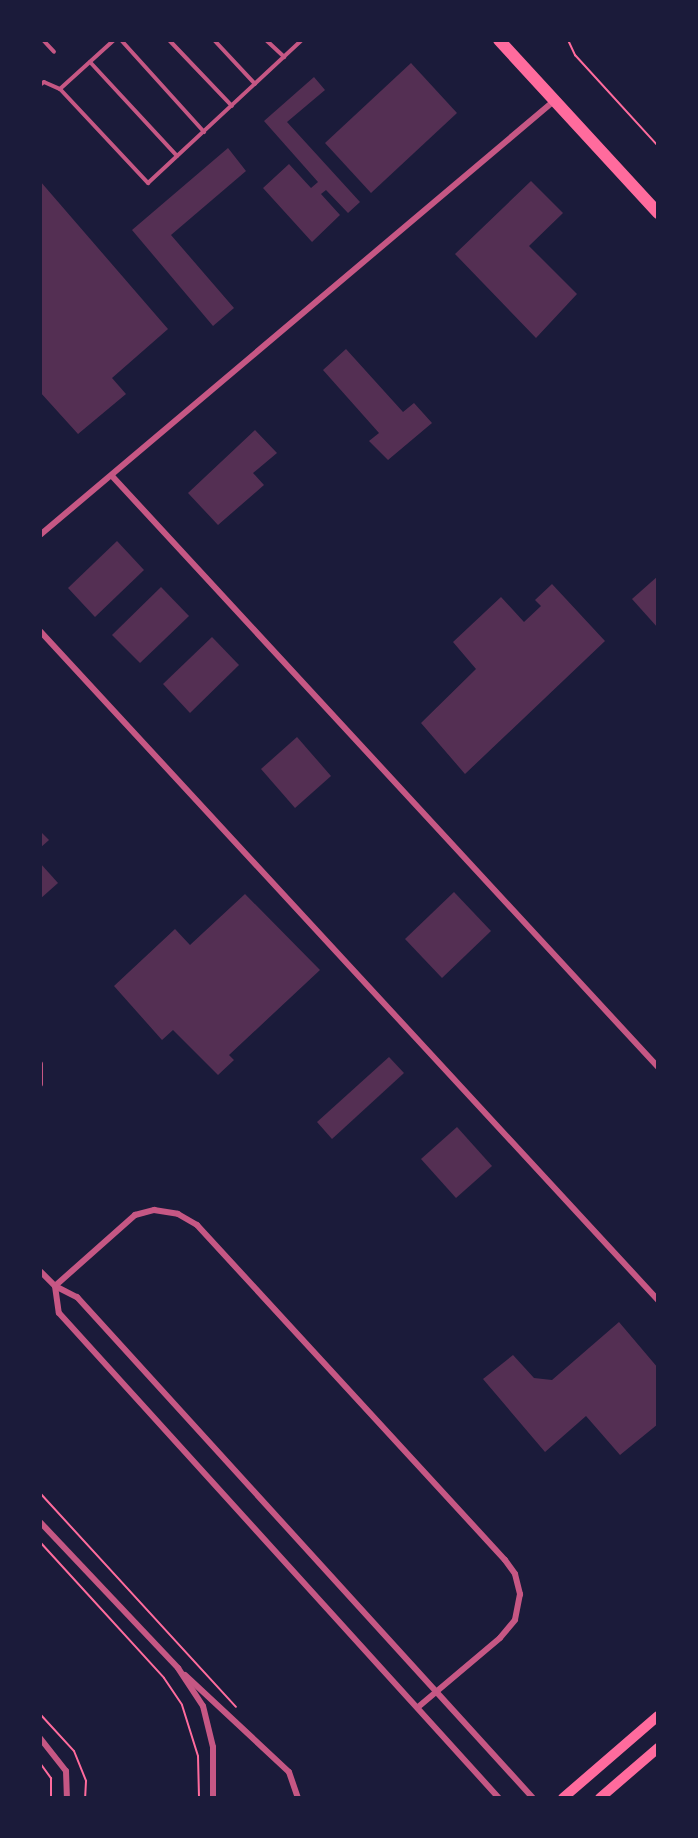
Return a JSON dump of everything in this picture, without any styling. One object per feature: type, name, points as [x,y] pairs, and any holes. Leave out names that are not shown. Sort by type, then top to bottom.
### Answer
[{"type":"main road","points":[[499,40],[657,213]]},
{"type":"main road","points":[[563,1797],[657,1716]]},
{"type":"main road","points":[[600,1797],[657,1748]]},
{"type":"street","points":[[40,535],[554,101]]},
{"type":"street","points":[[112,476],[657,1067]]},
{"type":"street","points":[[40,631],[657,1300]]},
{"type":"street","points":[[40,1064],[40,1084]]},
{"type":"street","points":[[55,1286],[141,1212],[178,1214],[197,1225],[514,1574],[519,1594],[515,1620],[438,1692],[418,1707]]},
{"type":"street","points":[[40,1271],[55,1286],[77,1297],[533,1797]]},
{"type":"street","points":[[55,1286],[59,1313],[499,1797]]},
{"type":"street","points":[[40,1521],[178,1668],[289,1772],[298,1797]]},
{"type":"street","points":[[178,1668],[203,1706],[213,1747],[213,1797]]},
{"type":"street","points":[[40,1738],[66,1772],[67,1797]]},
{"type":"lane","points":[[43,40],[54,52]]},
{"type":"lane","points":[[60,89],[114,40]]},
{"type":"lane","points":[[121,40],[204,132]]},
{"type":"lane","points":[[169,40],[232,106]]},
{"type":"lane","points":[[214,40],[255,84]]},
{"type":"lane","points":[[266,40],[284,57]]},
{"type":"lane","points":[[40,85],[44,82],[60,89],[148,183],[302,40]]},
{"type":"lane","points":[[90,62],[177,156]]},
{"type":"path","points":[[568,40],[575,55],[657,146]]},
{"type":"path","points":[[40,1493],[238,1710]]},
{"type":"path","points":[[40,1542],[164,1678],[182,1704],[198,1756],[199,1797]]},
{"type":"path","points":[[40,1714],[74,1751],[83,1769],[85,1797]]},
{"type":"path","points":[[40,1763],[51,1778],[51,1797]]},
{"type":"building","points":[[411,63],[457,113],[371,193],[325,143]]},
{"type":"building","points":[[314,77],[325,90],[287,122],[360,202],[348,213],[326,190],[321,194],[340,215],[312,242],[263,188],[289,164],[311,188],[318,182],[264,121]]},
{"type":"building","points":[[228,148],[246,171],[171,235],[234,308],[213,326],[132,230]]},
{"type":"building","points":[[40,181],[168,329],[112,378],[126,394],[78,434],[40,392]]},
{"type":"building","points":[[531,181],[563,213],[529,246],[577,294],[536,338],[455,254]]},
{"type":"building","points":[[346,349],[403,412],[414,403],[432,423],[388,460],[369,441],[379,433],[323,370]]},
{"type":"building","points":[[255,430],[277,453],[253,473],[264,485],[218,525],[188,493]]},
{"type":"building","points":[[117,541],[144,570],[95,617],[68,588]]},
{"type":"building","points":[[658,576],[658,628],[632,599]]},
{"type":"building","points":[[552,584],[605,641],[465,774],[421,723],[476,669],[453,642],[501,597],[524,622],[541,606],[535,600]]},
{"type":"building","points":[[161,587],[189,616],[140,663],[112,635]]},
{"type":"building","points":[[212,637],[239,665],[190,713],[163,684]]},
{"type":"building","points":[[297,737],[331,776],[295,808],[261,769]]},
{"type":"building","points":[[40,831],[49,840],[40,848]]},
{"type":"building","points":[[40,863],[58,883],[40,899]]},
{"type":"building","points":[[454,892],[491,931],[442,978],[405,939]]},
{"type":"building","points":[[245,894],[320,970],[229,1055],[234,1060],[218,1075],[173,1030],[162,1040],[114,986],[175,929],[190,945]]},
{"type":"building","points":[[389,1057],[404,1073],[332,1139],[317,1122]]},
{"type":"building","points":[[457,1127],[492,1166],[456,1198],[421,1159]]},
{"type":"building","points":[[619,1322],[658,1368],[658,1424],[620,1455],[586,1416],[545,1452],[483,1379],[513,1355],[534,1378],[552,1380]]}]
